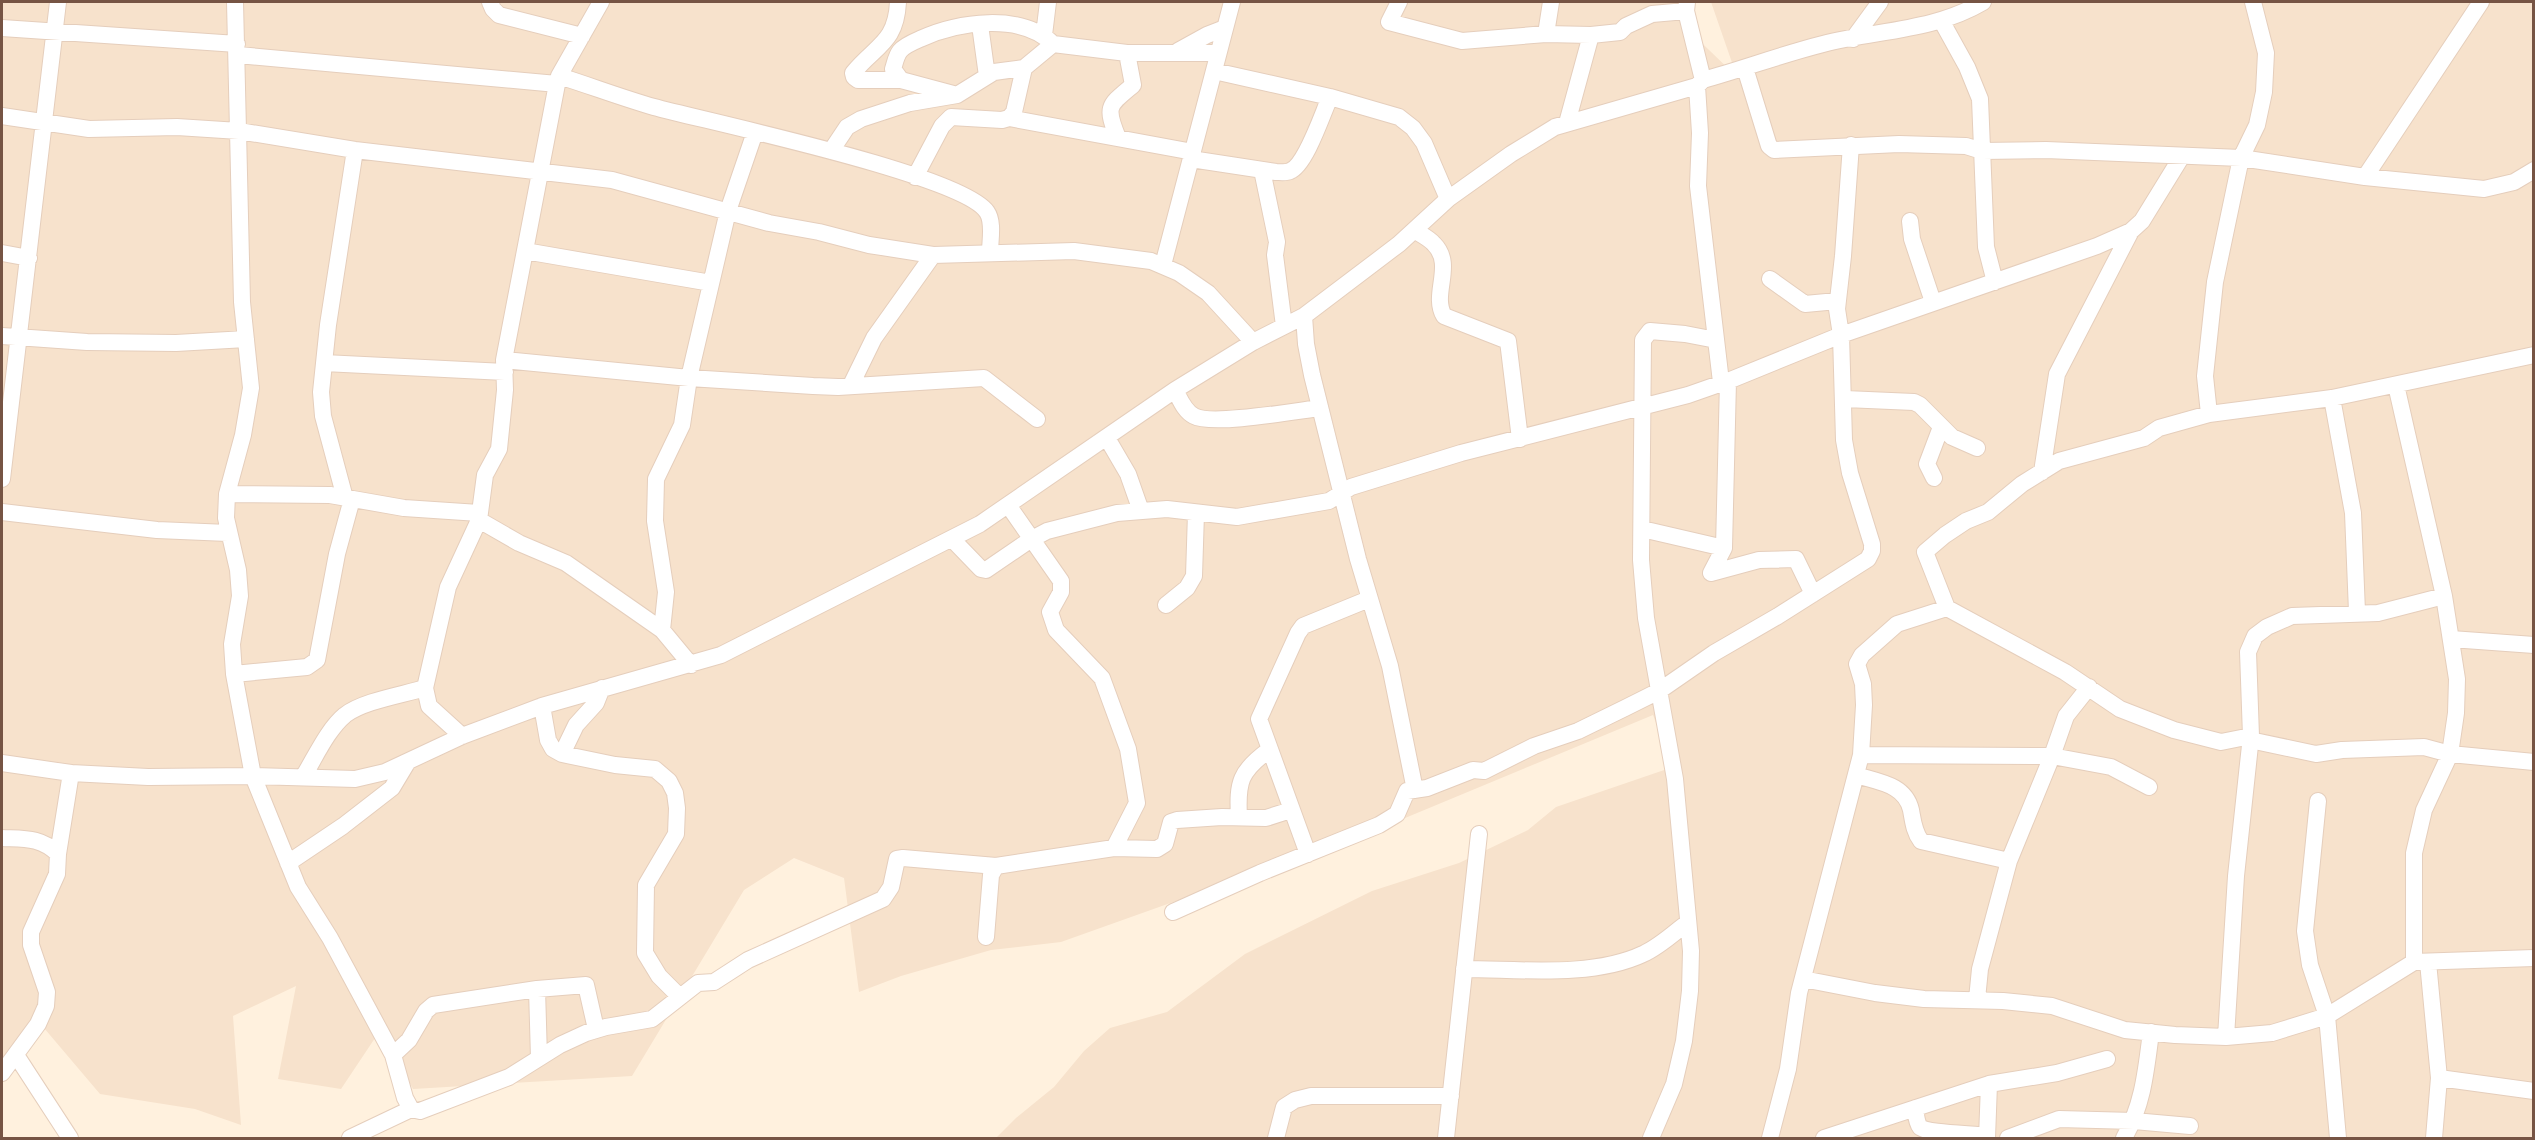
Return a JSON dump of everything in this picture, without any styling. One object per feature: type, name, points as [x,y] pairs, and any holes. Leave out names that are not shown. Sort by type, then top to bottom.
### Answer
[{"type":"street","points":[[2,479],[6,406],[19,337],[58,2]]},
{"type":"street","points":[[235,2],[242,302],[250,367],[249,410],[227,494],[226,518],[238,570],[240,596],[232,644],[234,674],[254,776],[288,863],[303,897],[330,938],[393,1055],[402,1089],[411,1109]]},
{"type":"street","points":[[490,2],[499,15],[582,36]]},
{"type":"street","points":[[462,736],[429,706],[425,688],[448,587],[479,517],[485,475],[499,449],[505,366],[558,80],[601,2]]},
{"type":"street","points":[[898,2],[893,29],[882,46],[853,73],[854,77],[858,80],[901,80],[957,94]]},
{"type":"street","points":[[1009,118],[1014,112],[1024,68],[1048,39],[1048,2]]},
{"type":"street","points":[[1163,265],[1232,2]]},
{"type":"street","points":[[1399,2],[1389,22],[1462,41],[1546,34],[1591,35],[1620,32],[1633,22],[1652,14],[1687,6],[1700,83],[1701,133],[1698,186],[1716,340],[1725,382],[1724,548],[1711,573],[1760,560],[1796,559],[1813,594]]},
{"type":"street","points":[[1546,34],[1551,2]]},
{"type":"street","points":[[1853,39],[1880,2]]},
{"type":"street","points":[[2,763],[71,773],[148,777],[254,776],[355,779],[385,772],[462,736],[542,706],[691,665],[751,641],[860,583],[980,524],[1175,390],[1253,342],[1304,316],[1414,230],[1448,199],[1511,154],[1567,123],[1637,105],[1824,44],[1941,20],[1983,2]]},
{"type":"street","points":[[2209,414],[2205,376],[2215,282],[2241,158],[2257,125],[2264,92],[2266,53],[2253,2]]},
{"type":"street","points":[[2365,177],[2481,2]]},
{"type":"street","points":[[1941,20],[1967,67],[1980,99],[1986,247],[1995,282]]},
{"type":"street","points":[[901,80],[893,69],[900,51],[910,44],[944,29],[980,25],[1005,25],[1031,29],[1048,39],[1127,52],[1218,53]]},
{"type":"street","points":[[980,25],[987,76]]},
{"type":"street","points":[[2,28],[56,31],[558,80],[653,107],[831,151],[915,177],[966,196],[987,212],[990,222],[990,252]]},
{"type":"street","points":[[1178,51],[1225,28]]},
{"type":"street","points":[[1567,123],[1591,35]]},
{"type":"street","points":[[1118,138],[1109,115],[1113,102],[1133,85],[1127,52]]},
{"type":"street","points":[[831,151],[847,127],[861,120],[910,103],[957,94],[994,72],[1024,68]]},
{"type":"street","points":[[1745,68],[1769,146],[1774,150],[1851,145],[1966,146],[1982,151],[2046,150],[2241,158],[2365,177],[2484,189],[2514,183],[2534,170]]},
{"type":"street","points":[[1214,71],[1330,97],[1392,114],[1413,128],[1432,159],[1448,199]]},
{"type":"street","points":[[915,177],[942,126],[951,117],[1002,120],[1009,118],[1118,138],[1262,170],[1290,171],[1296,167],[1306,152],[1330,97]]},
{"type":"street","points":[[2,116],[89,129],[239,130],[355,150],[612,180],[869,245],[933,255],[1074,251],[1151,261],[1163,265],[1208,293],[1253,342]]},
{"type":"street","points":[[662,630],[666,592],[655,521],[656,479],[680,431],[689,378],[728,211],[755,132]]},
{"type":"street","points":[[1173,912],[1371,829],[1395,816],[1407,790],[1452,780],[1473,770],[1484,771],[1549,739],[1578,731],[1659,690],[1714,653],[1860,565],[1872,552],[1872,544],[1850,473],[1844,440],[1845,399],[1837,301],[1841,280],[1851,145]]},
{"type":"street","points":[[234,674],[308,667],[317,660],[349,499],[321,404],[324,363],[355,150]]},
{"type":"street","points":[[952,539],[984,570],[1047,531],[1096,518],[1141,511],[1167,510],[1248,516],[1329,501],[1352,487],[1461,453],[1642,408],[1725,382],[1841,334],[2097,246],[2131,231],[2142,221],[2182,156]]},
{"type":"street","points":[[1262,170],[1277,242],[1275,255],[1284,326]]},
{"type":"street","points":[[1910,221],[1912,239],[1933,302]]},
{"type":"street","points":[[1414,230],[1434,244],[1443,261],[1439,309],[1444,316],[1508,341],[1520,439]]},
{"type":"street","points":[[2042,472],[2057,374],[2131,231]]},
{"type":"street","points":[[525,251],[711,283]]},
{"type":"street","points":[[2,253],[29,258]]},
{"type":"street","points":[[852,385],[874,338],[933,255]]},
{"type":"street","points":[[1770,279],[1805,304],[1837,301]]},
{"type":"street","points":[[1304,316],[1306,345],[1320,408],[1369,599],[1390,666],[1415,790]]},
{"type":"street","points":[[1651,1138],[1674,1084],[1684,1041],[1690,991],[1691,951],[1675,779],[1646,618],[1641,560],[1643,340],[1645,334],[1650,331],[1661,331],[1716,340]]},
{"type":"street","points":[[2,336],[87,342],[176,343],[246,339]]},
{"type":"street","points":[[2534,355],[2332,398],[2209,414],[2159,428],[2144,438],[2059,461],[2022,484],[1988,512],[1966,521],[1945,535],[1925,552],[1947,608],[2089,687],[2120,709],[2174,729],[2221,742],[2249,738],[2316,754],[2386,747],[2424,747],[2450,754],[2534,762]]},
{"type":"street","points":[[324,363],[505,366],[813,386],[984,378],[1037,419]]},
{"type":"street","points":[[2396,385],[2444,596],[2457,679],[2456,714],[2450,754],[2424,810],[2414,853],[2421,962],[2439,1078],[2434,1138]]},
{"type":"street","points":[[1175,390],[1185,408],[1198,418],[1221,419],[1320,408]]},
{"type":"street","points":[[2332,398],[2353,513],[2357,612]]},
{"type":"street","points":[[1845,399],[1914,402],[1960,442],[1977,448]]},
{"type":"street","points":[[1934,478],[1927,464],[1941,427]]},
{"type":"street","points":[[1107,438],[1128,474],[1141,511]]},
{"type":"street","points":[[227,494],[313,495],[479,517],[519,543],[566,563],[662,630],[691,665]]},
{"type":"street","points":[[1008,505],[1030,540],[1061,581],[1061,592],[1050,612],[1056,630],[1102,678],[1128,749],[1137,803],[1114,848]]},
{"type":"street","points":[[2,512],[157,530],[228,533]]},
{"type":"street","points":[[1166,605],[1187,588],[1194,576],[1196,513]]},
{"type":"street","points":[[1641,529],[1724,548]]},
{"type":"street","points":[[2226,1037],[2236,876],[2249,738],[2248,652],[2254,636],[2267,627],[2292,616],[2378,613],[2444,596]]},
{"type":"street","points":[[1308,854],[1259,719],[1298,633],[1310,622],[1369,599]]},
{"type":"street","points":[[1770,1138],[1788,1069],[1796,1008],[1861,755],[1864,705],[1863,684],[1857,664],[1862,655],[1898,624],[1947,608]]},
{"type":"street","points":[[2451,639],[2534,645]]},
{"type":"street","points":[[1977,999],[1980,969],[2008,861],[2052,756],[2066,716],[2089,687]]},
{"type":"street","points":[[303,777],[334,728],[354,709],[425,688]]},
{"type":"street","points":[[562,754],[576,724],[596,703],[602,688]]},
{"type":"street","points":[[542,706],[550,746],[562,754],[615,765],[656,769],[669,782],[675,793],[676,834],[646,885],[645,953],[659,976],[680,997]]},
{"type":"street","points":[[1239,817],[1239,784],[1251,763],[1269,750]]},
{"type":"street","points":[[1861,755],[2052,756],[2111,767],[2149,787]]},
{"type":"street","points":[[288,863],[343,826],[392,788],[408,762]]},
{"type":"street","points":[[2,1073],[38,1024],[46,1006],[47,992],[31,945],[32,932],[57,874],[71,773]]},
{"type":"street","points":[[1856,775],[1894,787],[1904,794],[1910,804],[1917,836],[1921,841],[2008,861]]},
{"type":"street","points":[[2318,801],[2305,931],[2310,965],[2327,1016],[2337,1138]]},
{"type":"street","points":[[350,1138],[411,1109],[420,1111],[485,1088],[509,1077],[566,1042],[596,1029],[652,1019],[698,983],[714,982],[748,960],[883,900],[891,887],[897,859],[996,866],[1114,848],[1161,847],[1165,844],[1168,827],[1171,822],[1177,820],[1266,818],[1291,810]]},
{"type":"street","points":[[1446,1138],[1479,834]]},
{"type":"street","points":[[2,838],[37,840],[49,845],[58,854]]},
{"type":"street","points":[[986,937],[991,875],[996,866]]},
{"type":"street","points":[[1464,969],[1574,969],[1618,963],[1650,951],[1688,922]]},
{"type":"street","points":[[1803,979],[1875,993],[1924,999],[1977,999],[2052,1006],[2125,1030],[2226,1037],[2272,1033],[2327,1016],[2421,962],[2534,958]]},
{"type":"street","points":[[393,1055],[409,1040],[426,1011],[433,1005],[537,989],[586,986],[596,1029]]},
{"type":"street","points":[[537,989],[539,1058]]},
{"type":"street","points":[[2124,1138],[2134,1121],[2144,1089],[2151,1032]]},
{"type":"street","points":[[16,1055],[70,1138]]},
{"type":"street","points":[[1824,1138],[1857,1132],[1915,1108],[1989,1084],[2057,1073],[2107,1059]]},
{"type":"street","points":[[2439,1078],[2534,1091]]},
{"type":"street","points":[[1915,1108],[1919,1126],[1924,1131],[1965,1132],[1987,1137],[1989,1084]]},
{"type":"street","points":[[1276,1138],[1284,1107],[1295,1100],[1311,1096],[1451,1096]]},
{"type":"street","points":[[2008,1138],[2059,1119],[2134,1121],[2190,1126]]},
{"type":"shaded area","points":[[2,2],[1684,2],[1680,22],[1737,77],[1711,2],[2533,2],[2533,1138],[996,1138],[1016,1118],[1054,1087],[1084,1051],[1110,1028],[1167,1012],[1245,954],[1372,891],[1459,863],[1528,830],[1556,807],[1673,767],[1653,715],[1381,828],[1061,942],[991,950],[901,976],[859,992],[844,878],[794,858],[744,890],[632,1076],[413,1089],[381,1029],[341,1089],[278,1079],[296,986],[233,1016],[241,1125],[195,1109],[100,1094],[44,1028],[2,1080]]}]
